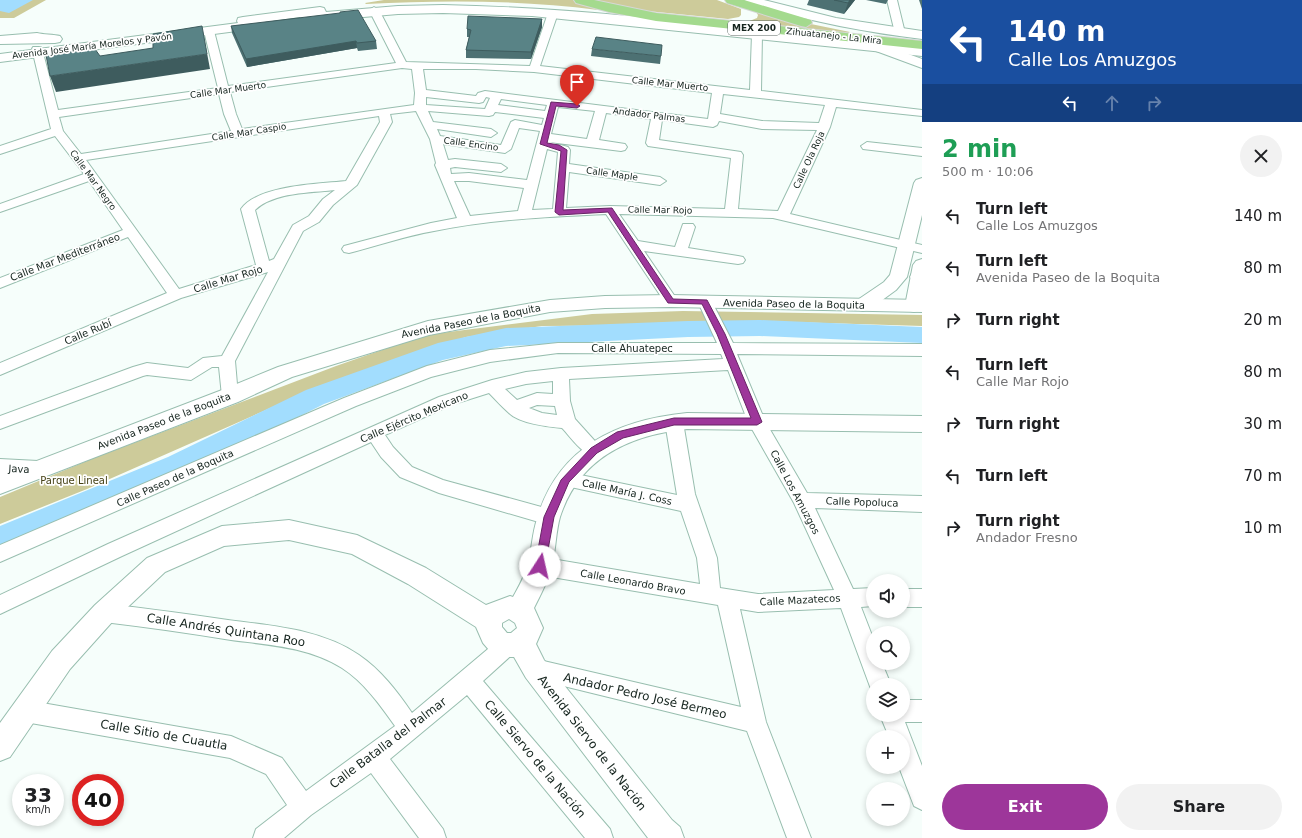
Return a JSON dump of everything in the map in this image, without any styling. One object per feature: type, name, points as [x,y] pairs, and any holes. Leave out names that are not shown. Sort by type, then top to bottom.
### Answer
[{"type":"highway","name":"Zihuatanejo - La Mira","points":[[580,0],[656,17],[922,45]]},
{"type":"highway","points":[[635,13],[717,21],[736,20],[743,17],[744,15],[742,9],[727,0]]},
{"type":"highway","name":"Zihuatanejo - La Mira","points":[[731,0],[789,18],[823,26],[873,35],[922,40]]},
{"type":"highway","points":[[656,17],[684,26]]},
{"type":"main road","points":[[751,0],[810,17],[900,33],[922,35]]},
{"type":"main road","points":[[231,13],[326,1]]},
{"type":"main road","points":[[367,3],[475,2],[535,4],[635,13]]},
{"type":"main road","points":[[367,3],[553,13],[922,52]]},
{"type":"main road","name":"Avenida José María Morelos y Pavón","points":[[38,51],[209,31],[367,3]]},
{"type":"main road","name":"Avenida José María Morelos y Pavón","points":[[0,40],[67,38],[367,3]]},
{"type":"main road","name":"Avenida José María Morelos y Pavón","points":[[0,58],[38,51],[279,19]]},
{"type":"main road","name":"Avenida José María Morelos y Pavón","points":[[22,39],[64,35]]},
{"type":"main road","name":"Avenida Paseo de la Boquita","points":[[0,485],[89,449],[230,396],[285,372],[428,328],[550,306],[605,302],[671,301],[709,310],[864,305],[918,306]]},
{"type":"street","points":[[892,0],[900,33]]},
{"type":"street","points":[[367,3],[402,65]]},
{"type":"street","points":[[534,69],[553,13]]},
{"type":"street","points":[[209,31],[230,114],[238,133]]},
{"type":"street","points":[[755,94],[757,34]]},
{"type":"street","points":[[882,48],[922,64]]},
{"type":"street","name":"Calle Mar Negro","points":[[38,51],[57,132],[92,176],[130,232],[176,295]]},
{"type":"street","name":"Calle Mar Muerto","points":[[53,114],[402,65],[476,66],[534,69],[922,113]]},
{"type":"street","points":[[418,66],[421,93],[420,107],[436,139],[441,165],[465,221]]},
{"type":"street","points":[[714,120],[718,90]]},
{"type":"street","name":"Andador Palmas","points":[[421,93],[475,100],[478,100],[485,94],[551,109],[601,109],[657,116],[762,125],[824,127]]},
{"type":"street","points":[[490,111],[498,96]]},
{"type":"street","name":"Calle Ola Roja","points":[[783,215],[824,127],[832,103]]},
{"type":"street","points":[[420,107],[490,111],[551,109],[533,186],[524,214]]},
{"type":"street","name":"Calle Mar Caspio","points":[[78,158],[420,107]]},
{"type":"street","points":[[592,143],[601,109]]},
{"type":"street","points":[[230,396],[227,377],[228,361],[298,228],[314,219],[328,202],[349,184],[363,164],[386,122],[388,111]]},
{"type":"street","points":[[657,116],[652,143],[737,155],[731,212]]},
{"type":"street","name":"Calle Encino","points":[[436,139],[505,149],[515,124],[545,136]]},
{"type":"street","points":[[430,125],[491,133]]},
{"type":"street","points":[[0,150],[57,132]]},
{"type":"street","points":[[545,136],[621,147]]},
{"type":"street","points":[[545,136],[564,150],[564,167],[559,212]]},
{"type":"street","points":[[867,146],[922,152]]},
{"type":"street","points":[[441,165],[455,163],[501,168]]},
{"type":"street","name":"Calle Maple","points":[[564,167],[660,181]]},
{"type":"street","points":[[0,208],[92,176]]},
{"type":"street","points":[[446,178],[469,177],[533,186]]},
{"type":"street","points":[[864,305],[890,286],[898,277],[922,183]]},
{"type":"street","points":[[264,268],[248,209],[252,203],[272,195],[349,184]]},
{"type":"street","points":[[610,210],[671,301]]},
{"type":"street","name":"Calle Mar Rojo","points":[[349,249],[431,227],[465,221],[524,214],[610,210],[731,212],[783,215],[922,249]]},
{"type":"street","points":[[680,252],[688,227]]},
{"type":"street","name":"Calle Mar Mediterráneo","points":[[0,283],[130,232]]},
{"type":"street","points":[[634,246],[738,260]]},
{"type":"street","name":"Calle Mar Rojo","points":[[176,295],[280,262]]},
{"type":"street","points":[[918,306],[921,274]]},
{"type":"street","name":"Calle Rubí","points":[[0,369],[176,295]]},
{"type":"street","name":"Calle Los Amuzgos","points":[[709,310],[757,422],[802,500],[847,597],[877,678]]},
{"type":"street","name":"Calle Ahuatepec","points":[[350,402],[427,372],[490,356],[558,348],[922,350]]},
{"type":"street","name":"Calle Ejército Mexicano","points":[[0,605],[115,550],[445,401],[492,386],[526,378],[727,349]]},
{"type":"street","points":[[0,423],[139,371],[147,369],[191,374],[209,362],[228,361]]},
{"type":"street","points":[[561,374],[562,401],[568,422],[594,450]]},
{"type":"street","points":[[492,386],[515,409],[540,420],[568,422]]},
{"type":"street","points":[[515,409],[526,401],[534,398],[562,401]]},
{"type":"street","name":"Calle Paseo de la Boquita","points":[[0,554],[350,402]]},
{"type":"street","points":[[674,422],[688,505],[710,567],[712,578],[756,722],[799,838]]},
{"type":"street","points":[[519,610],[540,566],[549,517],[566,480],[594,450],[621,435],[674,422],[922,424]]},
{"type":"street","points":[[374,433],[387,452],[406,472],[439,486],[549,517]]},
{"type":"street","name":"Java","points":[[0,468],[38,470]]},
{"type":"street","name":"Calle María J. Coss","points":[[566,480],[688,505]]},
{"type":"street","name":"Calle Popoluca","points":[[802,500],[922,504]]},
{"type":"street","points":[[0,747],[61,660],[104,613],[156,565],[222,536],[289,530],[357,545],[417,576],[489,621]]},
{"type":"street","name":"Calle Leonardo Bravo","points":[[540,566],[719,597]]},
{"type":"street","name":"Calle Mazatecos","points":[[719,597],[758,602],[847,597],[866,598]]},
{"type":"street","points":[[910,598],[922,598]]},
{"type":"street","points":[[510,607],[519,610],[526,615],[530,622],[530,630],[527,637],[515,644],[499,642],[493,637],[489,629],[489,621],[493,614],[501,608],[510,607]]},
{"type":"street","name":"Calle Andrés Quintana Roo","points":[[104,613],[274,636],[314,644],[350,661],[382,689],[410,729]]},
{"type":"street","name":"Avenida Siervo de la Nación","points":[[515,644],[660,836]]},
{"type":"street","name":"Calle Batalla del Palmar","points":[[268,837],[303,807],[374,757],[410,729],[468,680],[515,644]]},
{"type":"street","name":"Andador Pedro José Bermeo","points":[[535,670],[756,722]]},
{"type":"street","name":"Calle Siervo de la Nación","points":[[468,680],[601,838]]},
{"type":"street","name":"Calle Sitio de Cuautla","points":[[25,711],[231,747],[274,766],[303,807]]},
{"type":"street","points":[[910,711],[922,711]]},
{"type":"street","points":[[374,757],[434,838]]},
{"type":"street","points":[[910,765],[922,798]]},
{"type":"green space","points":[[0,0],[46,0],[14,18],[0,18]]},
{"type":"green space","points":[[384,0],[576,0],[598,10],[540,4],[482,2],[365,3]]},
{"type":"green space","points":[[592,0],[717,0],[741,9],[741,15],[739,17],[728,19],[627,9]]},
{"type":"green space","points":[[754,9],[806,23],[850,32],[851,36],[742,24],[757,18],[758,15]]},
{"type":"green space","name":"Parque Lineal","points":[[683,311],[922,315],[922,326],[791,322],[687,325],[542,326],[466,337],[307,392],[87,489],[0,524],[0,497],[94,458],[336,366],[425,335],[592,314]]},
{"type":"water","points":[[0,0],[33,0],[9,13],[0,11]]},
{"type":"building","points":[[834,0],[850,0],[848,3]]},
{"type":"building","points":[[358,10],[376,41],[357,43],[356,41],[246,59],[231,26],[340,13]]},
{"type":"building","points":[[468,16],[542,19],[531,52],[466,50],[471,30],[467,29]]},
{"type":"building","points":[[202,26],[207,54],[50,76],[46,55],[95,49],[100,56],[153,48],[153,34]]},
{"type":"building","points":[[596,37],[662,45],[661,56],[592,49]]},
{"type":"waterway","points":[[0,540],[178,465],[315,397],[438,352],[506,337],[688,329],[760,328],[922,335]]},
{"type":"route","points":[[540,566],[549,517],[566,480],[594,450],[621,435],[674,422],[757,422],[734,364],[705,302],[671,301],[610,210],[559,212],[564,150],[557,146],[543,144],[553,104],[577,106]]}]
